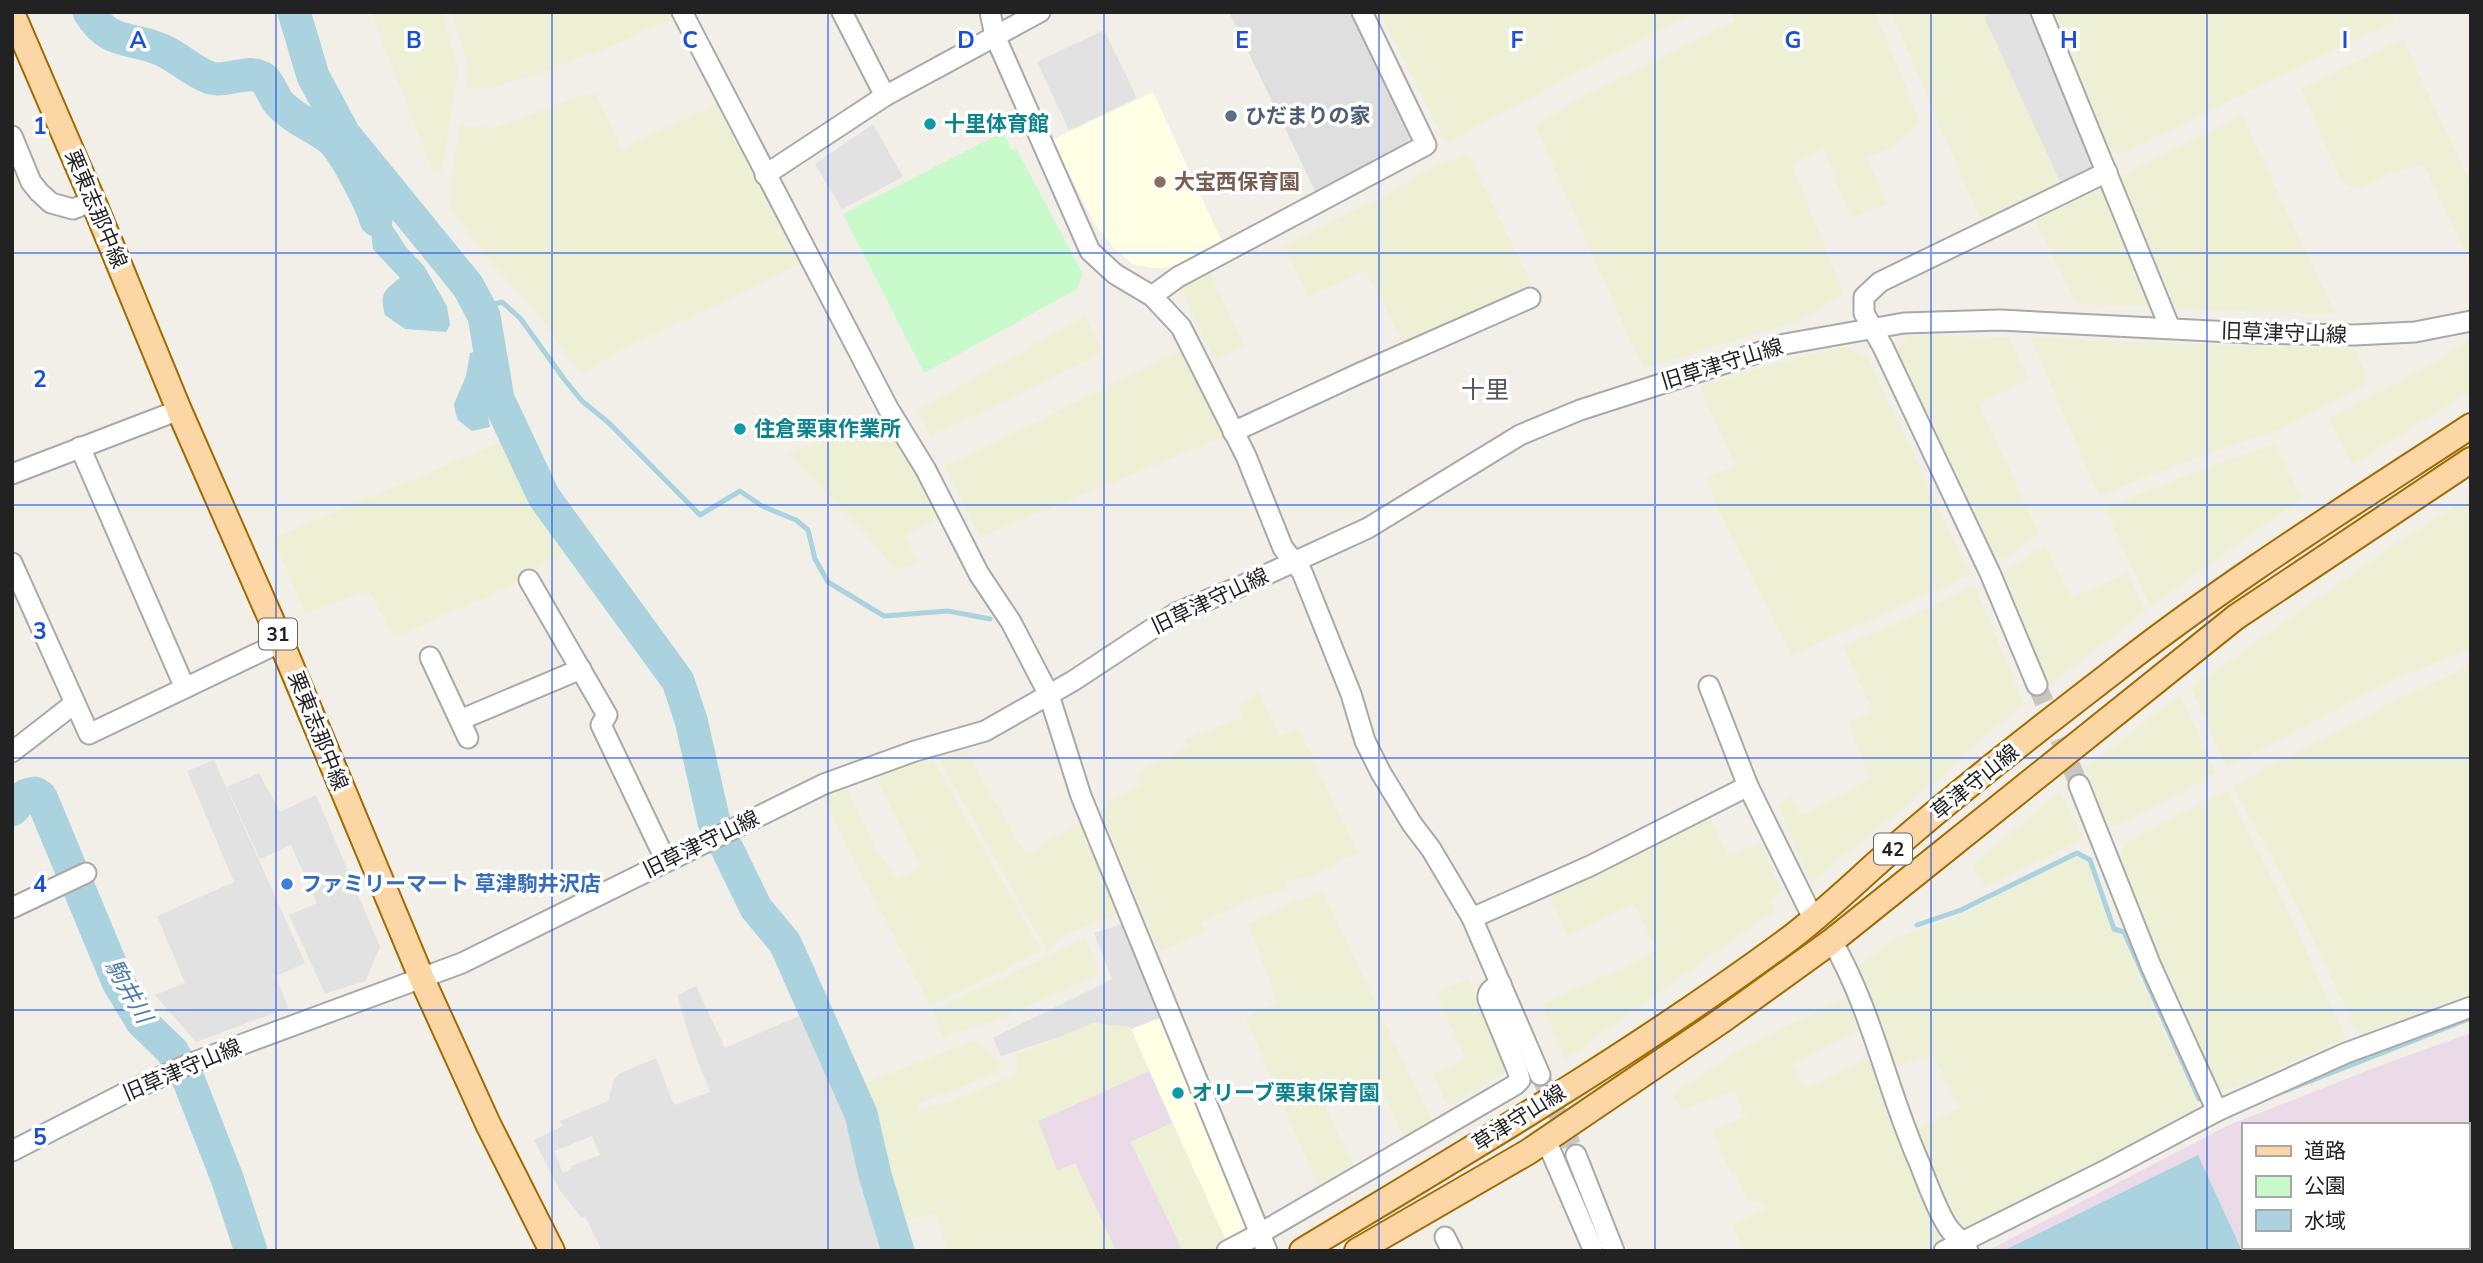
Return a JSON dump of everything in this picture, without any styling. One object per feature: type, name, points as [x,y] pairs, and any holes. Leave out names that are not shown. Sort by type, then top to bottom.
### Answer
[{"type":"main road","name":"栗東志那中線","points":[[12,13],[422,979],[488,1124],[552,1251]]},
{"type":"main road","name":"草津守山線","points":[[1302,1251],[1519,1119],[1664,1026],[1814,920],[1903,840],[2112,672],[2228,586],[2471,426]]},
{"type":"main road","name":"草津守山線","points":[[1357,1251],[1546,1140],[1703,1034],[1832,941],[2236,617],[2471,460]]},
{"type":"street","points":[[682,12],[888,408],[926,470],[979,574],[1011,622],[1049,695],[1081,796],[1263,1242]]},
{"type":"street","points":[[842,12],[885,96]]},
{"type":"street","points":[[990,12],[995,36],[1090,251],[1115,274],[1152,296],[1181,327],[1246,456],[1283,548],[1302,572],[1352,694],[1365,741],[1381,773],[1472,918],[1540,1075]]},
{"type":"street","points":[[765,175],[885,96],[1040,12]]},
{"type":"street","points":[[1152,296],[1178,276],[1426,145],[1362,12]]},
{"type":"street","points":[[2041,12],[2170,328]]},
{"type":"street","points":[[12,136],[31,182],[51,203],[73,209],[93,201]]},
{"type":"street","points":[[2037,685],[1990,573],[1864,313],[1864,297],[1880,282],[2107,172]]},
{"type":"street","points":[[1233,432],[1530,298]]},
{"type":"street","name":"旧草津守山線","points":[[12,1151],[121,1095],[183,1067],[462,963],[824,784],[915,751],[985,732],[1049,695],[1176,613],[1368,528],[1520,435],[1580,410],[1785,344],[1904,323],[2000,320],[2354,335],[2415,332],[2471,321]]},
{"type":"street","points":[[12,474],[179,410]]},
{"type":"street","points":[[80,447],[185,688]]},
{"type":"street","points":[[12,563],[89,734],[281,642]]},
{"type":"street","points":[[529,580],[607,715],[601,725],[666,861]]},
{"type":"street","points":[[430,657],[464,729],[581,669]]},
{"type":"street","points":[[1709,686],[1748,786],[1814,920]]},
{"type":"street","points":[[13,749],[75,703]]},
{"type":"street","points":[[2079,785],[2151,966],[2217,1111]]},
{"type":"street","points":[[1472,918],[1590,866],[1748,786]]},
{"type":"street","points":[[12,908],[86,873]]},
{"type":"street","points":[[1832,941],[1877,1044],[1889,1087],[1918,1161],[1950,1230],[1966,1246]]},
{"type":"street","points":[[1227,1251],[1263,1242],[1515,1085],[1520,1080],[1487,994],[1501,984]]},
{"type":"street","points":[[1944,1251],[1966,1246],[2217,1111],[2346,1053],[2471,1007]]},
{"type":"street","points":[[1546,1140],[1602,1248]]},
{"type":"street","points":[[1576,1156],[1602,1248]]},
{"type":"shaded area","points":[[371,12],[442,12],[458,70],[442,171],[433,172]]},
{"type":"shaded area","points":[[451,12],[668,12],[670,20],[597,52],[534,75],[491,88],[467,88],[468,66]]},
{"type":"shaded area","points":[[1229,12],[1353,12],[1411,131],[1406,146],[1317,195]]},
{"type":"shaded area","points":[[1380,12],[1701,12],[1562,80],[1446,144]]},
{"type":"shaded area","points":[[1875,12],[1921,123],[1892,147],[1867,158],[1887,204],[1851,218],[1823,149],[1794,164],[1794,170],[1844,294],[1803,319],[1643,369],[1535,125],[1570,104],[1735,21],[1732,14]]},
{"type":"shaded area","points":[[1891,12],[1994,12],[1984,17],[2061,184],[1982,224]]},
{"type":"shaded area","points":[[1994,12],[2032,12],[2094,163],[2089,171],[2061,184],[1984,17]]},
{"type":"shaded area","points":[[2054,12],[2391,12],[2395,21],[2118,155],[2111,152]]},
{"type":"shaded area","points":[[1104,30],[1137,98],[1069,130],[1037,62]]},
{"type":"shaded area","points":[[2403,40],[2471,184],[2471,265],[2424,164],[2396,173],[2395,171],[2361,188],[2348,186],[2341,180],[2301,88]]},
{"type":"shaded area","points":[[1153,92],[1223,244],[1177,267],[1134,265],[1115,249],[1095,225],[1052,140]]},
{"type":"shaded area","points":[[589,93],[597,95],[622,149],[717,104],[800,264],[626,348],[582,373],[534,309],[484,255],[464,225],[451,212],[452,174],[460,125],[494,128]]},
{"type":"shaded area","points":[[2242,116],[2336,315],[2175,308],[2120,176]]},
{"type":"shaded area","points":[[873,124],[903,177],[842,209],[815,164]]},
{"type":"shaded area","points":[[1467,153],[1530,280],[1528,289],[1404,346],[1365,270],[1309,297],[1284,245],[1382,197],[1428,170]]},
{"type":"shaded area","points":[[2103,183],[2150,307],[2077,304],[2034,218]]},
{"type":"shaded area","points":[[1209,270],[1244,345],[1215,361],[1179,284]]},
{"type":"shaded area","points":[[1085,316],[1103,353],[931,436],[918,410]]},
{"type":"shaded area","points":[[1907,336],[2008,337],[2029,380],[1979,404],[2039,533],[2004,558],[1992,556],[1895,355]]},
{"type":"shaded area","points":[[2030,337],[2355,349],[2369,382],[2282,428],[2099,496]]},
{"type":"shaded area","points":[[2471,337],[2471,391],[2352,465],[2328,418],[2437,361]]},
{"type":"shaded area","points":[[1845,346],[1868,357],[1970,575],[1792,655],[1727,529],[1706,478],[1735,465],[1700,387]]},
{"type":"shaded area","points":[[1183,350],[1228,435],[980,537],[945,466]]},
{"type":"shaded area","points":[[883,419],[921,475],[940,517],[905,535],[919,563],[895,570],[869,537],[788,454]]},
{"type":"shaded area","points":[[506,440],[538,500],[572,547],[503,590],[394,637],[369,591],[305,614],[271,539]]},
{"type":"shaded area","points":[[2276,444],[2302,498],[2150,607],[2105,508],[2215,464]]},
{"type":"shaded area","points":[[2471,497],[2471,648],[2389,682],[2226,767],[2191,688],[2392,546]]},
{"type":"shaded area","points":[[2045,546],[2072,597],[2128,573],[2146,611],[2048,686],[2001,577],[2003,572]]},
{"type":"shaded area","points":[[1975,586],[2024,704],[1936,782],[1810,883],[1779,807],[1791,795],[1800,813],[1804,814],[1870,779],[1849,723],[1873,711],[1843,647]]},
{"type":"shaded area","points":[[2471,666],[2471,993],[2359,1035],[2279,871],[2233,786],[2403,696]]},
{"type":"shaded area","points":[[1259,693],[1280,736],[1299,729],[1358,853],[1313,875],[1284,882],[1287,888],[1257,897],[1200,923],[1204,932],[1159,952],[1099,807],[1141,785],[1138,772],[1188,747],[1186,739],[1243,717],[1238,704]]},
{"type":"shaded area","points":[[2180,695],[2216,773],[2117,827],[2109,824],[2085,769]]},
{"type":"shaded area","points":[[966,751],[1026,855],[1079,822],[1117,914],[1065,934],[1046,949],[939,759]]},
{"type":"shaded area","points":[[214,760],[305,963],[276,976],[288,1008],[196,1042],[155,995],[185,983],[157,916],[234,882],[187,771]]},
{"type":"shaded area","points":[[933,760],[1042,951],[930,1006],[822,797],[846,788],[876,849],[897,880],[920,866],[875,776]]},
{"type":"shaded area","points":[[259,773],[280,812],[316,795],[380,947],[365,981],[325,994],[289,915],[317,903],[291,845],[260,859],[227,787]]},
{"type":"shaded area","points":[[2228,791],[2282,897],[2346,1039],[2221,1093],[2217,1091],[2144,928],[2120,855],[2125,843]]},
{"type":"shaded area","points":[[2060,792],[2084,839],[1985,886],[1972,865]]},
{"type":"shaded area","points":[[1710,817],[1729,857],[1761,842],[1781,891],[1770,901],[1775,910],[1566,1059],[1542,1005],[1657,951],[1634,904],[1567,936],[1548,890]]},
{"type":"shaded area","points":[[2076,857],[2088,863],[2111,929],[2122,936],[2197,1104],[2194,1115],[1965,1231],[1953,1226],[1910,1131],[1959,1108],[1933,1054],[1897,1067],[1857,967],[1893,939],[1956,917]]},
{"type":"shaded area","points":[[1323,893],[1433,1122],[1407,1141],[1378,1082],[1325,1106],[1355,1170],[1320,1191],[1245,1017],[1277,1002],[1248,924],[1297,901]]},
{"type":"shaded area","points":[[1122,924],[1162,1017],[1131,1029],[1093,1023],[1001,1056],[993,1038],[1112,979],[1094,933]]},
{"type":"shaded area","points":[[1085,939],[1100,974],[994,1021],[943,1038],[934,1010]]},
{"type":"shaded area","points":[[1469,978],[1509,1070],[1452,1105],[1446,1104],[1433,1074],[1466,1058],[1435,993]]},
{"type":"shaded area","points":[[696,986],[725,1048],[806,1013],[848,1110],[853,1109],[868,1178],[891,1251],[602,1251],[585,1216],[582,1218],[559,1189],[534,1140],[563,1126],[560,1121],[608,1101],[614,1079],[619,1074],[656,1058],[674,1105],[710,1092],[692,1046],[677,995]],"holes":[[[592,1136],[600,1155],[571,1166],[572,1169],[563,1173],[554,1151]]]},
{"type":"shaded area","points":[[1846,998],[1859,1030],[1793,1063],[1806,1089],[1873,1054],[1945,1231],[1940,1243],[1924,1251],[1743,1251],[1732,1225],[1769,1206],[1747,1199],[1735,1173],[1731,1173],[1712,1130],[1746,1116],[1734,1090],[1681,1110],[1673,1095],[1745,1046]]},
{"type":"shaded area","points":[[1162,1017],[1249,1233],[1227,1243],[1131,1029]]},
{"type":"shaded area","points":[[1093,1023],[1130,1027],[1149,1071],[1038,1121],[1057,1171],[1075,1163],[1116,1251],[948,1251],[935,1213],[901,1223],[863,1084],[975,1040],[1001,1063],[998,1072],[916,1105],[919,1110],[953,1100],[1017,1074],[1017,1055]]},
{"type":"shaded area","points":[[2471,1033],[2471,1251],[1987,1251],[2229,1125]]},
{"type":"shaded area","points":[[1149,1071],[1172,1123],[1131,1142],[1183,1251],[1116,1251],[1075,1164],[1057,1171],[1038,1121]]},
{"type":"shaded area","points":[[1172,1123],[1227,1243],[1211,1251],[1183,1251],[1131,1142]]},
{"type":"green space","points":[[1003,132],[1012,150],[1016,148],[1083,274],[1076,290],[924,373],[843,214]]},
{"type":"water","points":[[387,218],[406,247],[424,266],[447,306],[450,325],[446,332],[405,329],[385,315],[384,293],[400,278],[373,249],[370,222]]},
{"type":"water","points":[[470,353],[477,353],[490,427],[472,431],[458,420],[454,404],[466,376]]},
{"type":"water","points":[[2198,1155],[2242,1251],[2003,1251]]},
{"type":"waterway","points":[[89,12],[104,30],[113,35],[162,50],[208,77],[261,77],[285,109],[332,140],[338,147],[369,201],[376,220]]},
{"type":"waterway","points":[[294,12],[313,76],[344,134],[468,286],[484,316],[498,399],[544,497],[678,681],[691,720],[714,822],[756,908],[785,943],[861,1114],[875,1175],[898,1251]]},
{"type":"waterway","points":[[481,308],[502,302],[520,318],[582,401],[609,423],[700,515],[740,491],[762,506],[796,520],[808,530],[815,559],[828,582],[884,616],[948,611],[990,619]]},
{"type":"waterway","name":"駒井川","points":[[12,810],[26,795],[35,793],[41,797],[118,982],[142,1022],[172,1051],[189,1081],[227,1178],[251,1251]]},
{"type":"waterway","points":[[1917,925],[1961,910],[2077,853],[2090,860],[2114,929],[2124,932],[2199,1099]]},
{"type":"waterway","points":[[2285,1091],[2471,1018]]},
{"type":"tunnel","points":[[2037,685],[2079,785]]},
{"type":"tunnel","points":[[1540,1075],[1576,1155]]},
{"type":"place","name":"ひだまりの家","points":[[1231,116]]},
{"type":"place","name":"十里体育館","points":[[930,124]]},
{"type":"place","name":"大宝西保育園","points":[[1160,182]]},
{"type":"place","name":"住倉栗東作業所","points":[[740,429]]},
{"type":"place","name":"ファミリーマート 草津駒井沢店","points":[[287,884]]},
{"type":"place","name":"オリーブ栗東保育園","points":[[1178,1093]]},
{"type":"district","name":"十里","points":[[1485,390]]}]
